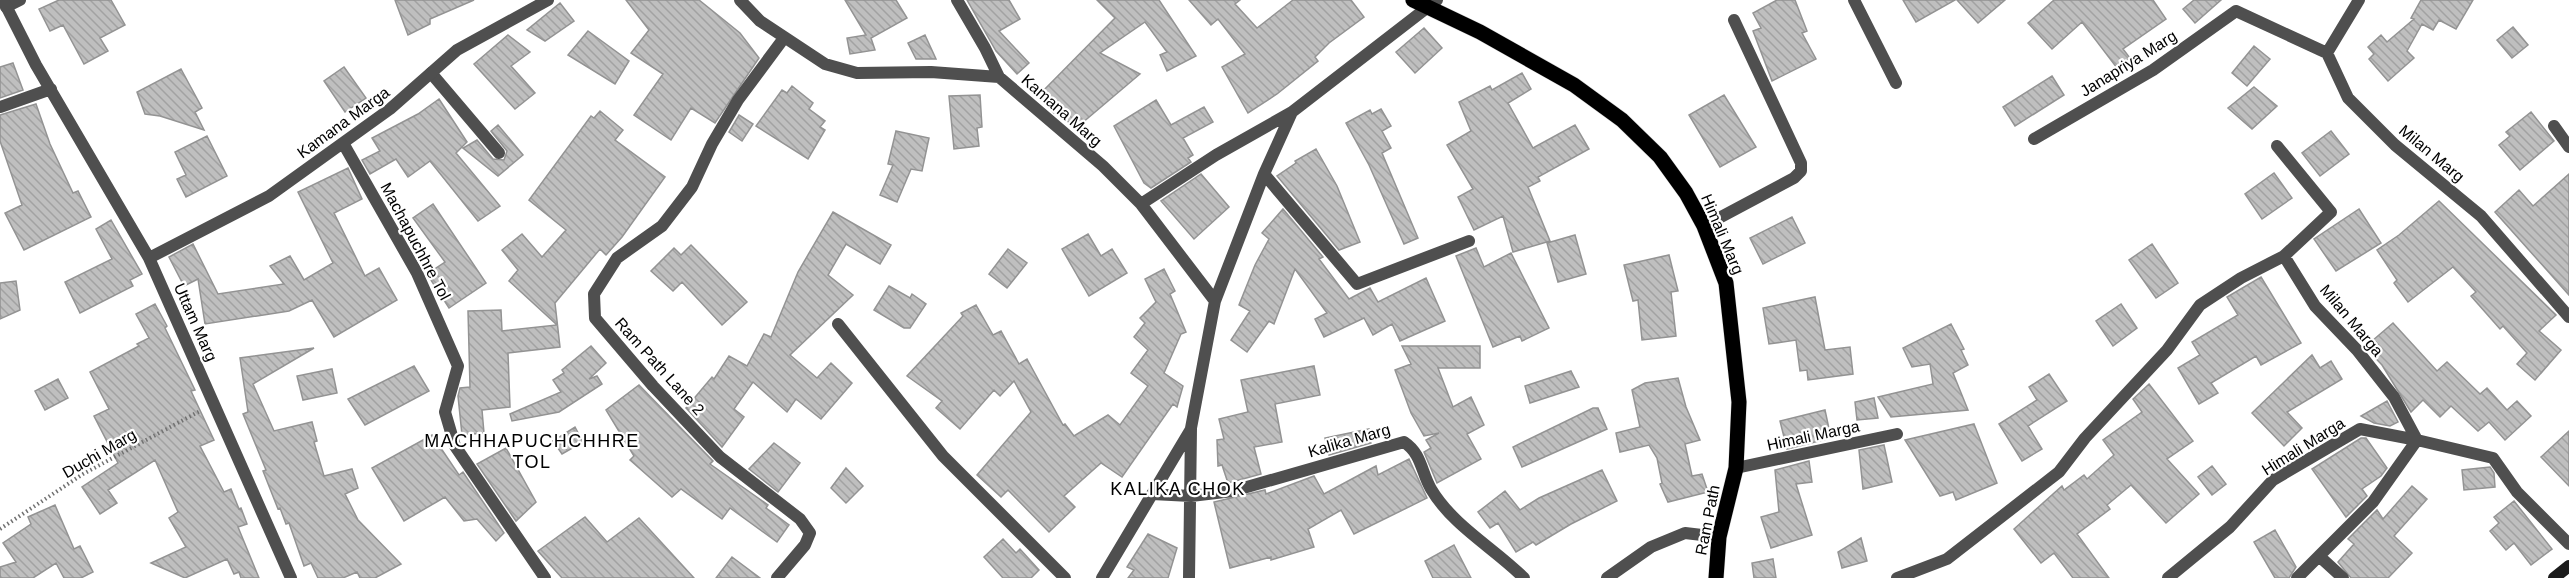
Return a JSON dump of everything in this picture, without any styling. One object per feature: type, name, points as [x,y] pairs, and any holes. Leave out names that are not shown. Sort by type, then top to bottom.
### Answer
[{"type":"main road","points":[[1413,0],[1432,4]]},
{"type":"main road","name":"Himali Marg","points":[[1432,4],[1563,79],[1622,120],[1660,157],[1686,193],[1704,226],[1726,283],[1740,402],[1736,468]]},
{"type":"main road","name":"Ram Path","points":[[1716,578],[1719,537],[1736,468]]},
{"type":"main road","points":[[2554,578],[2569,566]]},
{"type":"street","points":[[5,4],[20,0]]},
{"type":"street","name":"Kamana Marga","points":[[149,258],[269,196],[390,109],[457,50],[527,5],[548,0]]},
{"type":"street","name":"Kamana Marg","points":[[740,0],[760,21],[825,64],[857,74],[931,72],[999,77],[1103,166],[1141,204],[1215,301]]},
{"type":"street","points":[[957,0],[999,77]]},
{"type":"street","points":[[1854,0],[1896,82]]},
{"type":"street","points":[[2236,5],[2327,53],[2359,0]]},
{"type":"street","name":"Uttam Marg","points":[[5,4],[51,89],[149,258],[291,578]]},
{"type":"street","points":[[1141,204],[1216,155],[1292,112],[1432,4]]},
{"type":"street","name":"Janapriya Marg","points":[[2034,139],[2153,70],[2236,5]]},
{"type":"street","points":[[1704,226],[1794,178],[1801,171],[1801,163],[1734,20]]},
{"type":"street","name":"Ram Path Lane 2","points":[[777,578],[805,545],[810,533],[800,519],[720,457],[653,386],[595,318],[594,294],[617,258],[662,226],[692,187],[712,144],[738,99],[784,38]]},
{"type":"street","name":"Milan Marg","points":[[2327,53],[2348,98],[2396,145],[2481,216],[2569,317]]},
{"type":"street","points":[[431,73],[499,153]]},
{"type":"street","points":[[0,107],[51,89]]},
{"type":"street","points":[[1189,578],[1191,428],[1215,301],[1264,174],[1292,112]]},
{"type":"street","points":[[2554,126],[2569,147]]},
{"type":"street","name":"Machapuchhre Tol","points":[[343,142],[417,273],[458,366],[445,412],[455,446],[545,578]]},
{"type":"street","points":[[1897,578],[1947,559],[2059,472],[2085,438],[2167,350],[2200,305],[2241,278],[2284,256],[2331,212],[2277,146]]},
{"type":"street","points":[[1264,174],[1356,284],[1469,241]]},
{"type":"street","name":"Milan Marga","points":[[2284,256],[2315,306],[2357,350],[2394,397],[2417,440]]},
{"type":"street","points":[[838,324],[943,456],[1065,578]]},
{"type":"street","points":[[1102,578],[1191,428]]},
{"type":"street","name":"Himali Marga","points":[[2168,578],[2230,527],[2273,480],[2360,429],[2417,440]]},
{"type":"street","name":"Himali Marga","points":[[1736,468],[1897,434]]},
{"type":"street","points":[[2297,578],[2373,502],[2417,440],[2493,458],[2517,492],[2569,544]]},
{"type":"street","name":"Kalika Marg","points":[[1191,496],[1233,490],[1404,442],[1419,458],[1430,487],[1445,510],[1520,577]]},
{"type":"street","points":[[1152,494],[1191,496]]},
{"type":"street","points":[[1606,578],[1650,547],[1685,533],[1719,537]]},
{"type":"street","points":[[2319,556],[2343,578]]},
{"type":"path","name":"Duchi Marg","points":[[0,530],[83,474],[182,419],[214,404]]},
{"type":"building","points":[[59,0],[111,0],[125,25],[100,38],[108,51],[84,64],[63,25],[50,31],[39,9]]},
{"type":"building","points":[[395,0],[474,0],[430,19],[430,24],[408,35]]},
{"type":"building","points":[[626,0],[699,0],[740,33],[759,58],[715,123],[691,108],[671,140],[634,115],[663,74],[631,53],[649,30]]},
{"type":"building","points":[[845,0],[896,0],[907,18],[871,38],[875,50],[850,54],[847,38],[866,35]]},
{"type":"building","points":[[967,0],[1009,0],[1020,19],[999,31],[1029,63],[1017,74],[996,51]]},
{"type":"building","points":[[1097,0],[1159,0],[1196,56],[1167,71],[1160,55],[1167,52],[1145,22],[1100,53],[1140,74],[1075,129],[1057,110],[1054,113],[1038,96],[1115,18]]},
{"type":"building","points":[[1189,0],[1240,0],[1235,4],[1257,28],[1293,0],[1351,0],[1364,17],[1329,43],[1315,57],[1318,61],[1277,94],[1248,113],[1222,67],[1245,54],[1218,19],[1211,25]]},
{"type":"building","points":[[1777,0],[1795,0],[1807,31],[1802,33],[1816,59],[1772,81],[1753,31],[1761,28],[1753,13]]},
{"type":"building","points":[[1903,0],[1955,0],[1916,22]]},
{"type":"building","points":[[1957,0],[2005,0],[1978,23]]},
{"type":"building","points":[[2054,0],[2153,0],[2166,19],[2123,49],[2130,58],[2117,68],[2082,22],[2052,49],[2028,23]]},
{"type":"building","points":[[2194,0],[2221,0],[2195,23],[2183,9]]},
{"type":"building","points":[[2421,0],[2473,0],[2456,29],[2439,20],[2433,30],[2422,24],[2407,51],[2414,58],[2388,81],[2369,59],[2374,54],[2368,47],[2381,35],[2387,42],[2414,19],[2411,18]]},
{"type":"building","points":[[560,3],[574,21],[545,41],[527,30]]},
{"type":"building","points":[[2513,27],[2528,45],[2512,58],[2497,40]]},
{"type":"building","points":[[1424,28],[1442,48],[1415,73],[1396,52]]},
{"type":"building","points":[[588,31],[629,61],[615,84],[568,55]]},
{"type":"building","points":[[508,35],[530,52],[511,66],[535,93],[515,109],[474,64]]},
{"type":"building","points":[[925,35],[936,59],[916,59],[908,43]]},
{"type":"building","points":[[2254,46],[2270,59],[2247,86],[2232,73]]},
{"type":"building","points":[[13,63],[23,90],[0,98],[0,67]]},
{"type":"building","points":[[344,67],[366,98],[345,112],[324,81]]},
{"type":"building","points":[[181,69],[202,108],[195,112],[204,130],[160,116],[145,114],[137,92]]},
{"type":"building","points":[[1522,73],[1531,89],[1508,103],[1533,148],[1575,125],[1589,149],[1538,177],[1540,181],[1528,187],[1550,241],[1513,252],[1503,216],[1474,230],[1458,197],[1473,189],[1447,145],[1471,131],[1459,102],[1490,86],[1492,90]]},
{"type":"building","points":[[2052,76],[2064,95],[2015,126],[2003,107]]},
{"type":"building","points":[[792,86],[813,103],[809,109],[825,121],[820,127],[825,130],[808,159],[756,126],[782,90],[787,93]]},
{"type":"building","points":[[2254,87],[2277,106],[2252,129],[2228,108]]},
{"type":"building","points":[[980,95],[982,127],[977,128],[979,146],[954,149],[949,96]]},
{"type":"building","points":[[1724,95],[1756,147],[1720,167],[1689,115]]},
{"type":"building","points":[[439,99],[467,142],[456,153],[500,206],[478,221],[430,161],[408,177],[396,159],[370,174],[362,160],[380,151],[372,138],[418,114]]},
{"type":"building","points":[[1156,100],[1171,125],[1204,107],[1213,122],[1183,138],[1193,155],[1188,158],[1191,162],[1151,188],[1144,183],[1114,126]]},
{"type":"building","points":[[36,104],[50,144],[73,193],[78,191],[91,217],[24,250],[5,213],[22,205],[0,141],[0,115]]},
{"type":"building","points":[[1381,109],[1391,126],[1382,131],[1391,148],[1382,153],[1418,238],[1404,244],[1369,165],[1346,123],[1370,110],[1372,114]]},
{"type":"building","points":[[600,111],[623,130],[615,140],[665,177],[622,237],[606,255],[600,249],[555,303],[560,347],[508,353],[510,407],[482,410],[484,433],[462,435],[458,396],[460,388],[470,387],[468,311],[501,310],[502,331],[557,325],[509,281],[518,270],[502,250],[522,234],[542,257],[566,230],[529,200],[591,116],[594,118]]},
{"type":"building","points":[[2531,112],[2554,141],[2520,170],[2499,145],[2510,136],[2506,132]]},
{"type":"building","points":[[739,115],[753,124],[742,141],[729,132]]},
{"type":"building","points":[[498,125],[523,155],[498,176],[463,148],[477,140],[493,159],[504,160],[507,151],[491,131]]},
{"type":"building","points":[[896,131],[929,138],[922,171],[911,169],[897,202],[880,195],[893,165],[888,164]]},
{"type":"building","points":[[2331,131],[2349,154],[2320,176],[2302,153]]},
{"type":"building","points":[[207,136],[227,176],[186,197],[177,179],[186,175],[175,152]]},
{"type":"building","points":[[1316,149],[1337,186],[1360,242],[1339,250],[1277,176],[1296,163],[1295,161]]},
{"type":"building","points":[[348,168],[362,199],[334,213],[365,276],[379,268],[397,300],[334,337],[312,300],[289,311],[205,324],[198,279],[184,286],[169,257],[193,244],[218,294],[284,284],[270,266],[290,256],[304,280],[333,263],[298,192]]},
{"type":"building","points":[[2274,173],[2292,198],[2262,219],[2245,194]]},
{"type":"building","points":[[1201,174],[1229,207],[1194,239],[1161,201]]},
{"type":"building","points":[[2569,174],[2569,295],[2495,212],[2519,190],[2533,206]]},
{"type":"building","points":[[2439,201],[2556,315],[2539,331],[2561,350],[2535,380],[2517,364],[2527,353],[2503,326],[2500,329],[2471,296],[2476,292],[2453,267],[2408,302],[2394,283],[2397,280],[2377,250],[2399,235]]},
{"type":"building","points":[[433,204],[486,283],[449,308],[427,274],[445,262],[413,218]]},
{"type":"building","points":[[1283,209],[1323,257],[1319,259],[1349,299],[1370,288],[1378,302],[1426,278],[1445,321],[1400,341],[1392,324],[1373,335],[1364,318],[1324,337],[1315,319],[1327,313],[1295,269],[1274,324],[1269,321],[1247,352],[1231,340],[1250,311],[1239,305],[1255,265],[1269,239],[1262,233]]},
{"type":"building","points":[[2359,209],[2381,243],[2336,271],[2314,239]]},
{"type":"building","points":[[833,212],[891,245],[880,264],[846,244],[828,275],[853,295],[790,355],[817,378],[831,363],[852,383],[821,419],[796,399],[787,412],[753,382],[734,409],[744,417],[722,447],[686,408],[712,377],[714,379],[729,356],[747,366],[764,334],[771,337],[798,272]]},
{"type":"building","points":[[1792,217],[1805,243],[1763,264],[1750,238]]},
{"type":"building","points":[[111,220],[142,274],[130,280],[133,286],[80,313],[65,282],[112,259],[96,229]]},
{"type":"building","points":[[1088,234],[1101,256],[1112,249],[1127,273],[1089,296],[1062,249]]},
{"type":"building","points":[[1575,235],[1586,274],[1558,282],[1547,243]]},
{"type":"building","points":[[2152,244],[2178,283],[2156,298],[2129,260]]},
{"type":"building","points":[[691,245],[747,302],[722,325],[682,282],[673,291],[651,271],[674,248],[681,255]]},
{"type":"building","points":[[1476,248],[1484,267],[1511,253],[1549,328],[1522,341],[1520,336],[1493,347],[1456,256]]},
{"type":"building","points":[[1008,249],[1027,263],[1007,288],[989,274]]},
{"type":"building","points":[[1669,255],[1678,291],[1671,292],[1676,336],[1642,340],[1638,300],[1633,301],[1624,265]]},
{"type":"building","points":[[1164,269],[1175,291],[1170,294],[1186,332],[1181,334],[1164,373],[1183,386],[1177,407],[1173,404],[1122,477],[1101,463],[1064,496],[1075,507],[1049,532],[1008,490],[1001,497],[977,475],[1031,412],[1014,381],[1000,396],[994,390],[960,429],[936,408],[942,401],[907,376],[963,316],[961,313],[976,305],[993,335],[1001,331],[1019,364],[1027,359],[1063,425],[1065,424],[1074,436],[1108,415],[1120,425],[1148,386],[1131,373],[1148,350],[1134,337],[1145,323],[1140,318],[1156,302],[1145,279]]},
{"type":"building","points":[[2261,277],[2301,343],[2261,365],[2256,356],[2211,383],[2218,393],[2199,404],[2178,368],[2200,355],[2192,342],[2238,315],[2227,297]]},
{"type":"building","points":[[16,281],[20,310],[0,319],[0,283]]},
{"type":"building","points":[[889,286],[910,298],[912,294],[926,304],[910,328],[904,328],[874,310]]},
{"type":"building","points":[[1815,297],[1825,350],[1850,347],[1853,374],[1808,380],[1807,370],[1800,371],[1796,340],[1769,344],[1763,308]]},
{"type":"building","points":[[155,304],[195,390],[191,391],[214,440],[200,446],[224,492],[231,489],[239,509],[241,508],[247,524],[238,527],[259,578],[241,578],[239,572],[234,574],[227,559],[185,578],[151,563],[186,547],[169,518],[178,512],[155,460],[108,490],[117,503],[100,514],[82,487],[118,463],[94,416],[109,409],[90,372],[139,346],[137,344],[149,338],[136,314]]},
{"type":"building","points":[[2121,304],[2137,328],[2113,346],[2096,321]]},
{"type":"building","points":[[2393,323],[2437,371],[2447,362],[2480,394],[2487,388],[2507,410],[2517,401],[2531,416],[2505,440],[2489,422],[2478,431],[2451,406],[2440,417],[2423,400],[2411,412],[2382,365],[2365,347]]},
{"type":"building","points":[[1951,324],[1964,349],[1961,350],[1968,365],[1953,373],[1968,410],[1891,417],[1878,397],[1933,384],[1930,364],[1912,367],[1903,348]]},
{"type":"building","points":[[591,346],[606,363],[589,379],[597,376],[602,384],[559,412],[512,421],[510,414],[561,392],[553,380],[564,373],[562,370]]},
{"type":"building","points":[[1402,346],[1480,346],[1480,368],[1438,368],[1453,407],[1471,397],[1484,425],[1467,434],[1481,459],[1437,483],[1424,452],[1431,448],[1426,440],[1439,433],[1424,436],[1411,413],[1395,370],[1411,364]]},
{"type":"building","points":[[314,348],[253,384],[274,431],[312,422],[317,441],[314,442],[324,476],[352,469],[358,488],[345,494],[358,520],[401,564],[375,578],[360,578],[357,572],[343,578],[318,578],[311,563],[304,566],[289,523],[286,524],[280,508],[278,509],[263,471],[266,470],[243,414],[248,412],[240,358]]},
{"type":"building","points":[[2312,355],[2320,368],[2331,361],[2342,379],[2287,412],[2302,428],[2284,446],[2252,413]]},
{"type":"building","points":[[414,366],[429,391],[365,425],[348,399]]},
{"type":"building","points":[[1314,366],[1320,395],[1275,404],[1282,442],[1254,447],[1261,474],[1228,483],[1222,465],[1218,466],[1217,440],[1224,439],[1219,419],[1248,412],[1241,380]]},
{"type":"building","points":[[332,369],[337,393],[303,400],[297,376]]},
{"type":"building","points":[[1571,371],[1579,387],[1530,403],[1525,386]]},
{"type":"building","points":[[2049,374],[2067,401],[2028,426],[2042,449],[2022,461],[1999,424],[2037,400],[2029,387]]},
{"type":"building","points":[[1678,378],[1686,407],[1700,440],[1685,444],[1692,476],[1702,474],[1708,492],[1668,502],[1660,484],[1662,483],[1657,458],[1649,445],[1620,452],[1616,433],[1640,427],[1632,390],[1645,383]]},
{"type":"building","points":[[58,379],[68,398],[45,410],[35,391]]},
{"type":"building","points":[[2149,384],[2193,441],[2167,459],[2199,494],[2166,523],[2131,485],[2107,505],[2110,509],[2077,534],[2109,578],[2073,578],[2054,553],[2041,563],[2014,529],[2062,486],[2064,490],[2084,475],[2087,479],[2114,455],[2103,440],[2142,412],[2133,399]]},
{"type":"building","points":[[639,385],[713,461],[710,464],[768,505],[766,508],[789,525],[777,542],[730,508],[722,519],[681,489],[672,497],[630,460],[634,456],[606,410]]},
{"type":"building","points":[[1874,398],[1878,418],[1857,420],[1855,402]]},
{"type":"building","points":[[2387,401],[2398,422],[2390,426],[2374,423],[2361,416]]},
{"type":"building","points":[[1593,408],[1598,408],[1607,429],[1522,467],[1513,447]]},
{"type":"building","points":[[1825,410],[1831,438],[1787,449],[1780,421]]},
{"type":"building","points":[[1974,424],[1997,483],[1956,500],[1953,492],[1940,496],[1905,440]]},
{"type":"building","points":[[575,427],[583,442],[562,454],[553,441]]},
{"type":"building","points":[[1369,429],[1371,443],[1329,455],[1325,438]]},
{"type":"building","points":[[2569,431],[2569,486],[2541,457]]},
{"type":"building","points":[[432,435],[459,475],[463,472],[504,533],[496,541],[477,519],[464,521],[445,497],[404,521],[372,468]]},
{"type":"building","points":[[2361,438],[2366,438],[2387,468],[2381,476],[2362,489],[2367,496],[2346,517],[2312,469]]},
{"type":"building","points":[[774,443],[800,463],[778,492],[749,469]]},
{"type":"building","points":[[1884,445],[1892,482],[1863,489],[1859,450]]},
{"type":"building","points":[[506,448],[536,502],[516,521],[477,464]]},
{"type":"building","points":[[1409,459],[1427,498],[1354,534],[1341,510],[1308,529],[1314,547],[1271,560],[1271,557],[1230,568],[1214,502],[1265,490],[1266,494],[1314,476],[1324,494],[1376,466],[1378,475]]},
{"type":"building","points":[[1809,461],[1812,482],[1796,484],[1812,535],[1771,548],[1761,517],[1779,512],[1775,470]]},
{"type":"building","points":[[2212,466],[2226,484],[2212,495],[2198,477]]},
{"type":"building","points":[[2490,467],[2494,473],[2495,487],[2464,490],[2462,470]]},
{"type":"building","points":[[846,468],[863,486],[846,503],[831,488]]},
{"type":"building","points":[[1602,470],[1617,501],[1536,545],[1533,542],[1516,552],[1498,523],[1490,528],[1478,512],[1505,491],[1520,510],[1539,498]]},
{"type":"building","points":[[2412,486],[2427,499],[2394,536],[2412,553],[2388,578],[2351,578],[2338,562],[2354,544],[2348,539],[2377,510],[2383,519]]},
{"type":"building","points":[[2514,501],[2552,549],[2531,565],[2514,543],[2506,550],[2490,531],[2499,523],[2494,517]]},
{"type":"building","points":[[55,505],[74,549],[80,546],[93,572],[81,578],[64,578],[56,563],[33,578],[0,578],[0,567],[16,562],[3,543],[31,524],[28,517]]},
{"type":"building","points":[[585,517],[607,542],[639,518],[694,578],[562,578],[538,551]]},
{"type":"building","points":[[2275,530],[2296,567],[2289,578],[2275,578],[2254,542]]},
{"type":"building","points":[[1148,534],[1177,548],[1168,578],[1128,578],[1134,570],[1127,567]]},
{"type":"building","points":[[1861,538],[1867,561],[1842,568],[1838,552]]},
{"type":"building","points":[[1003,539],[1016,553],[1020,549],[1039,570],[1031,578],[1003,578],[984,557]]},
{"type":"building","points":[[1454,545],[1471,578],[1433,578],[1425,561]]},
{"type":"building","points":[[732,557],[760,578],[716,578]]},
{"type":"building","points":[[1773,559],[1776,578],[1754,578],[1752,563]]},
{"type":"district","name":"MACHHAPUCHCHHRE TOL","points":[[532,451]]},
{"type":"district","name":"KALIKA CHOK","points":[[1178,489]]}]
